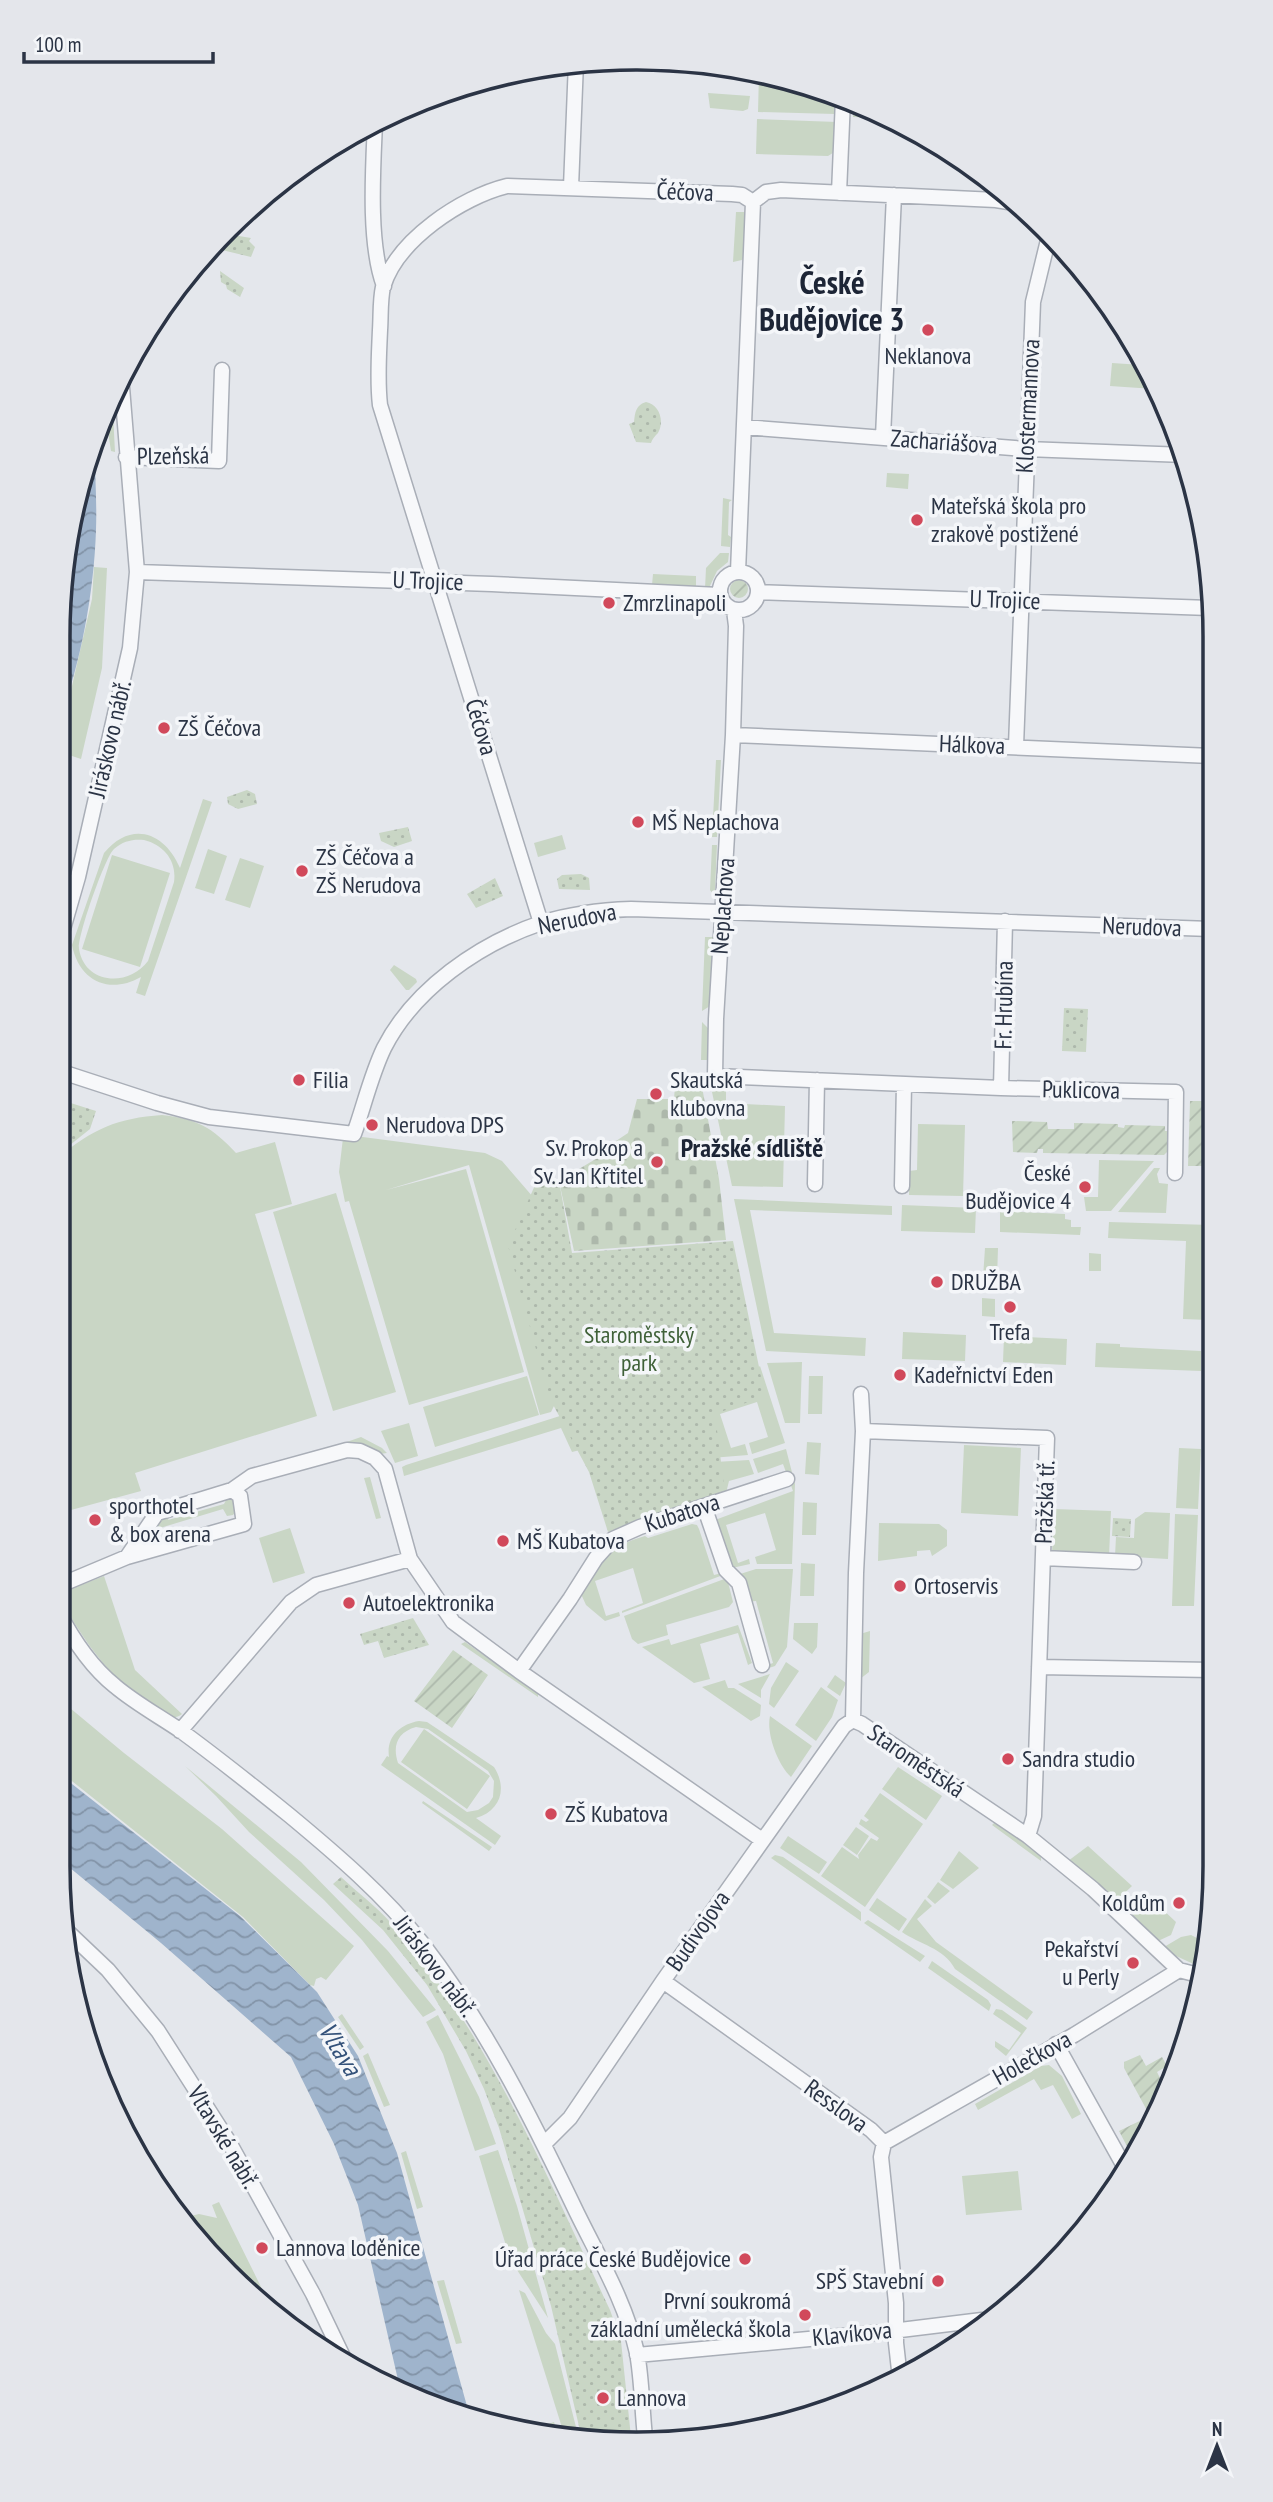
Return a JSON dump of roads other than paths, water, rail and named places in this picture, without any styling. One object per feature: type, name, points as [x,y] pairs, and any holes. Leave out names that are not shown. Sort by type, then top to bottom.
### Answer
[{"type":"street","points":[[571,187],[576,74]]},
{"type":"street","points":[[839,193],[843,109]]},
{"type":"street","name":"Čéčova","points":[[375,134],[376,267],[384,286]]},
{"type":"street","name":"Čéčova","points":[[541,923],[380,404],[379,368],[384,286],[403,251],[436,219],[474,198],[505,186],[732,194],[742,195],[753,202]]},
{"type":"street","points":[[738,572],[753,202],[766,192],[781,190],[997,200]]},
{"type":"street","points":[[883,438],[894,195]]},
{"type":"street","name":"Klostermannova","points":[[1016,746],[1033,302],[1047,246]]},
{"type":"street","name":"Plzeňská","points":[[126,457],[219,461],[222,370]]},
{"type":"street","name":"Plzeňská","points":[[122,399],[137,572]]},
{"type":"street","name":"Zachariášova","points":[[744,426],[1026,449],[1173,455]]},
{"type":"street","name":"U Trojice","points":[[137,572],[719,594]]},
{"type":"street","name":"Jiráskovo nábř.","points":[[70,905],[130,649],[137,572]]},
{"type":"street","points":[[738,572],[750,576],[758,586],[758,592],[750,607],[734,610],[724,603],[719,594],[722,581],[738,572]]},
{"type":"street","name":"U Trojice","points":[[758,592],[1202,608]]},
{"type":"street","name":"Neplachova","points":[[715,1076],[733,735],[736,626],[734,610]]},
{"type":"street","name":"Hálkova","points":[[733,735],[1203,756]]},
{"type":"street","name":"Nerudova","points":[[70,1075],[209,1117],[354,1134],[384,1048],[412,1009],[436,984],[471,957],[541,923],[600,911],[631,909],[1203,929]]},
{"type":"street","name":"Fr. Hrubína","points":[[1001,1088],[1005,921]]},
{"type":"street","name":"Puklicova","points":[[715,1076],[1001,1088],[1176,1091],[1175,1173]]},
{"type":"street","points":[[815,1184],[817,1080]]},
{"type":"street","points":[[902,1186],[904,1084]]},
{"type":"street","name":"Staroměstská","points":[[861,1394],[863,1431],[853,1720],[1028,1836],[1093,1889],[1179,1970],[1192,1973]]},
{"type":"street","name":"Pražská tř.","points":[[863,1431],[1047,1438],[1034,1816],[1028,1836]]},
{"type":"street","points":[[127,1557],[157,1513],[232,1490],[252,1476],[346,1450],[360,1451],[375,1458],[385,1469],[410,1559],[453,1622],[762,1840]]},
{"type":"street","name":"Kubatova","points":[[519,1671],[596,1558],[613,1539],[640,1527],[787,1479]]},
{"type":"street","points":[[70,1581],[127,1557],[244,1524],[240,1496],[232,1490]]},
{"type":"street","points":[[704,1506],[726,1570],[738,1583],[762,1665]]},
{"type":"street","points":[[1043,1558],[1134,1562]]},
{"type":"street","points":[[180,1731],[291,1602],[316,1585],[410,1559]]},
{"type":"street","name":"Jiráskovo nábř.","points":[[70,1632],[97,1670],[116,1687],[180,1731],[310,1832],[392,1909],[421,1942],[485,2033],[544,2144],[623,2308],[637,2356],[644,2432]]},
{"type":"street","points":[[1040,1667],[1203,1670]]},
{"type":"street","name":"Budivojova","points":[[544,2144],[570,2118],[762,1840],[844,1726],[853,1720]]},
{"type":"street","name":"Vltavské nábř.","points":[[75,1939],[123,1987],[163,2038],[229,2142],[313,2294],[338,2347]]},
{"type":"street","name":"Holečkova","points":[[884,2143],[1179,1970]]},
{"type":"street","name":"Resslova","points":[[663,1981],[871,2130],[884,2143],[881,2157],[896,2303],[899,2367]]},
{"type":"street","points":[[1056,2044],[1120,2160]]},
{"type":"street","name":"Klavíkova","points":[[637,2356],[973,2321]]},
{"type":"water","points":[[95,471],[95,554],[80,651],[70,688],[71,599],[75,563]]},
{"type":"water","name":"Vltava","points":[[70,1782],[240,1916],[317,1992],[358,2056],[397,2153],[467,2406],[398,2379],[358,2205],[334,2144],[291,2057],[161,1943],[70,1868]]},
{"type":"place","name":"Neklanova","points":[[928,330]]},
{"type":"place","name":"Mateřská škola pro zrakově postižené","points":[[917,520]]},
{"type":"place","name":"Zmrzlinapoli","points":[[609,603]]},
{"type":"place","name":"ZŠ Čéčova","points":[[164,728]]},
{"type":"place","name":"MŠ Neplachova","points":[[638,822]]},
{"type":"place","name":"ZŠ Čéčova a ZŠ Nerudova","points":[[302,871]]},
{"type":"place","name":"Filia","points":[[299,1080]]},
{"type":"place","name":"Skautská klubovna","points":[[656,1094]]},
{"type":"place","name":"Nerudova DPS","points":[[372,1125]]},
{"type":"place","name":"Sv. Prokop a Sv. Jan Křtitel","points":[[657,1162]]},
{"type":"place","name":"České Budějovice 4","points":[[1085,1187]]},
{"type":"place","name":"DRUŽBA","points":[[937,1282]]},
{"type":"place","name":"Trefa","points":[[1010,1307]]},
{"type":"place","name":"Kadeřnictví Eden","points":[[900,1375]]},
{"type":"place","name":"sporthotel & box arena","points":[[95,1520]]},
{"type":"place","name":"MŠ Kubatova","points":[[503,1541]]},
{"type":"place","name":"Ortoservis","points":[[900,1586]]},
{"type":"place","name":"Autoelektronika","points":[[349,1603]]},
{"type":"place","name":"Sandra studio","points":[[1008,1759]]},
{"type":"place","name":"ZŠ Kubatova","points":[[551,1814]]},
{"type":"place","name":"Koldům","points":[[1179,1903]]},
{"type":"place","name":"Pekařství u Perly","points":[[1133,1963]]},
{"type":"place","name":"Lannova loděnice","points":[[262,2248]]},
{"type":"place","name":"Úřad práce České Budějovice","points":[[745,2259]]},
{"type":"place","name":"SPŠ Stavební","points":[[938,2281]]},
{"type":"place","name":"První soukromá základní umělecká škola","points":[[805,2315]]},
{"type":"place","name":"Lannova","points":[[603,2398]]},
{"type":"district","name":"České Budějovice 3","points":[[832,302]]},
{"type":"district","name":"Pražské sídliště","points":[[752,1148]]},
{"type":"park label","name":"Staroměstský park","points":[[639,1349]]}]
